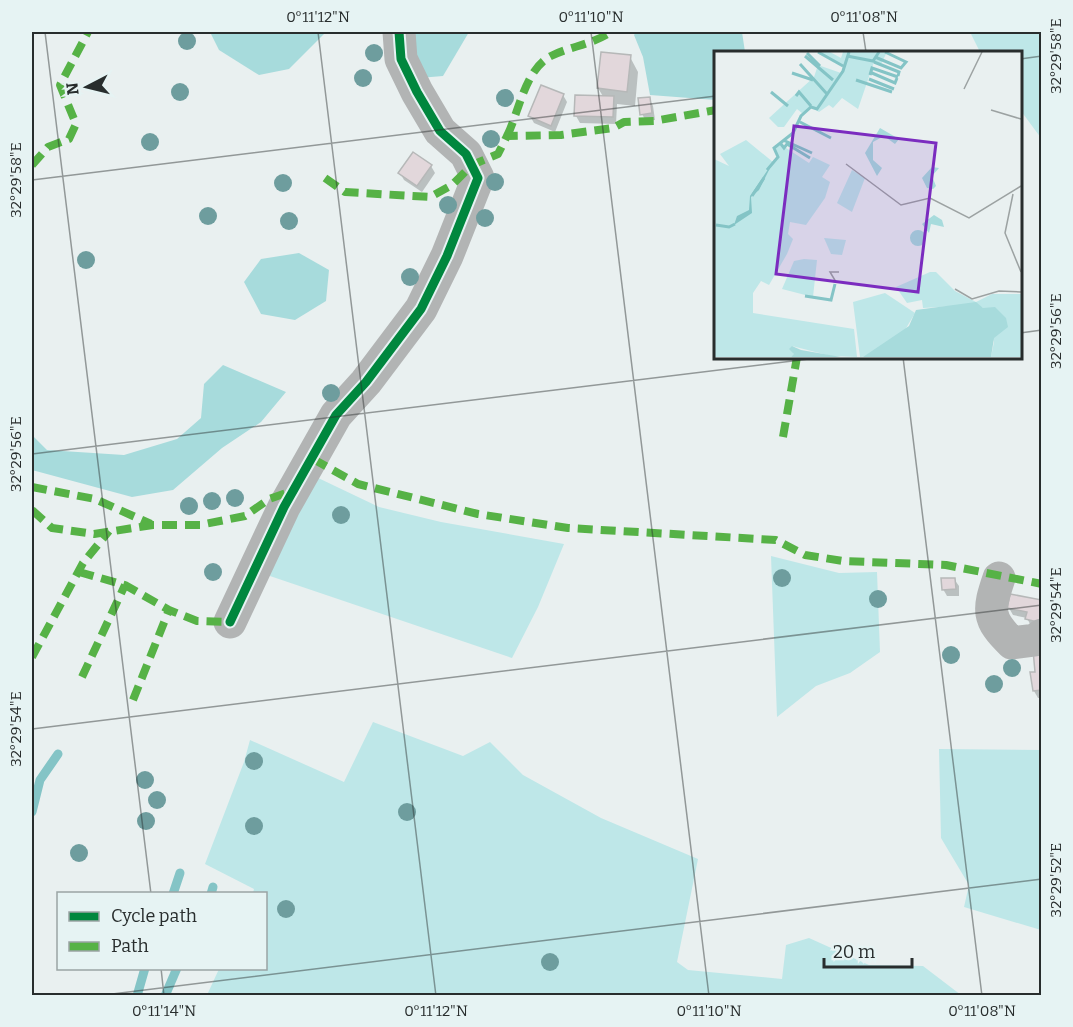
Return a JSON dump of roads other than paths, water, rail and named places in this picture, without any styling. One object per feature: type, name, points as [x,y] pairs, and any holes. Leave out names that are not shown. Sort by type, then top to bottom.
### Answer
[{"type":"street","points":[[231,622],[284,507],[336,414],[366,382],[421,309],[447,256],[476,187],[478,178],[466,154],[440,131],[417,92],[401,59],[399,32]]},
{"type":"street","points":[[999,578],[990,605],[995,627],[1012,643],[1035,639],[1041,635]]},
{"type":"waterway","points":[[32,812],[40,780],[58,754]]},
{"type":"waterway","points":[[174,892],[180,873]]},
{"type":"waterway","points":[[212,892],[213,887]]},
{"type":"waterway","points":[[137,996],[144,970]]},
{"type":"waterway","points":[[165,996],[176,970]]}]
